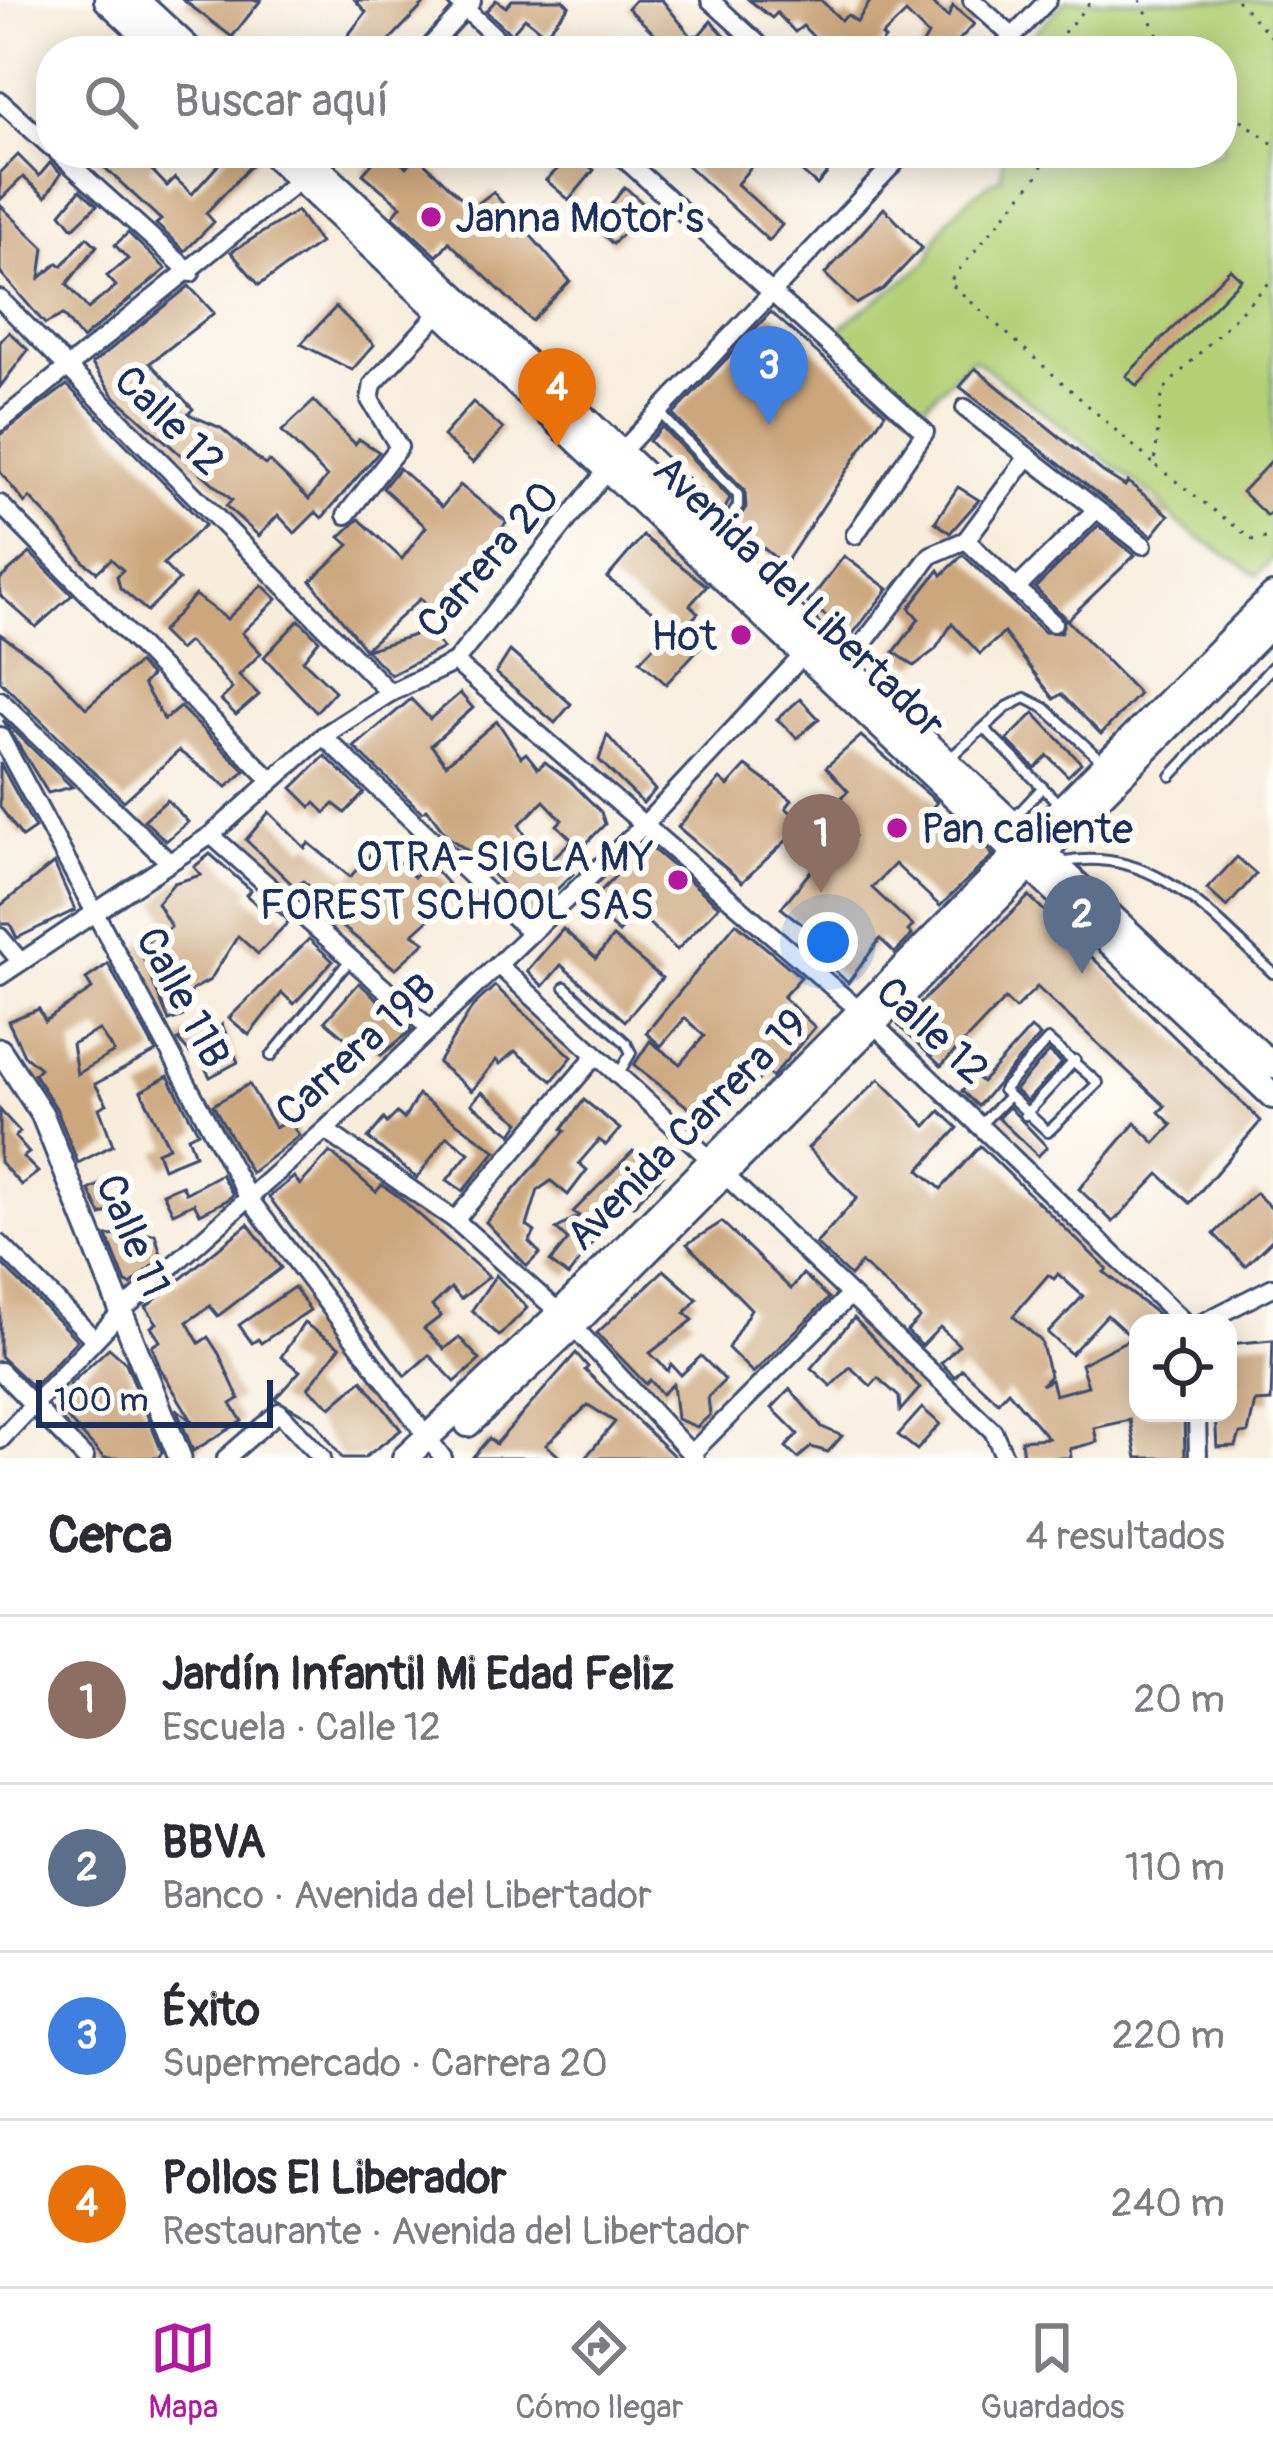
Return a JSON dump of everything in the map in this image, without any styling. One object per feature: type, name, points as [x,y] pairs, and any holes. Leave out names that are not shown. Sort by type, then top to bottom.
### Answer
[{"type":"main road","points":[[107,0],[146,36]]},
{"type":"main road","points":[[136,0],[175,36]]},
{"type":"main road","name":"Avenida del Libertador","points":[[318,168],[442,310],[716,540],[946,762],[1273,1096]]},
{"type":"main road","name":"Avenida del Libertador","points":[[318,168],[618,459],[805,653],[1273,1066]]},
{"type":"main road","name":"Avenida Carrera 19","points":[[1029,851],[1062,807],[1273,596]]},
{"type":"main road","name":"Avenida Carrera 19","points":[[405,1458],[435,1452],[1029,851],[1273,622]]},
{"type":"street","points":[[710,0],[750,36]]},
{"type":"street","points":[[972,0],[1012,36],[1048,0]]},
{"type":"street","points":[[438,36],[464,3],[496,36]]},
{"type":"street","points":[[0,101],[36,133]]},
{"type":"street","points":[[75,168],[191,273]]},
{"type":"street","points":[[0,422],[191,273],[309,168]]},
{"type":"street","points":[[634,168],[768,295],[926,432],[855,535]]},
{"type":"street","name":"Carrera 20","points":[[0,976],[212,835],[322,736],[390,693],[455,662],[658,412],[881,168]]},
{"type":"street","name":"Calle 12","points":[[0,299],[390,693]]},
{"type":"street","points":[[346,515],[399,447],[370,400],[374,384],[442,310]]},
{"type":"street","points":[[965,408],[1143,545]]},
{"type":"street","points":[[846,666],[931,555],[966,540],[1027,458]]},
{"type":"street","points":[[0,504],[270,779]]},
{"type":"street","points":[[1016,590],[1096,510]]},
{"type":"street","points":[[966,540],[1053,622]]},
{"type":"street","name":"Carrera 19B","points":[[0,1440],[124,1309],[325,1130],[646,823],[805,653]]},
{"type":"street","name":"Calle 12","points":[[455,662],[866,1016],[1176,1314]]},
{"type":"street","points":[[0,700],[169,862]]},
{"type":"street","name":"Calle 11B","points":[[0,736],[248,1198],[435,1452]]},
{"type":"street","points":[[322,736],[531,933]]},
{"type":"street","points":[[212,835],[429,1028]]},
{"type":"street","points":[[0,938],[20,961]]},
{"type":"street","points":[[498,964],[718,1167],[993,1432],[1005,1458]]},
{"type":"street","name":"Calle 11","points":[[0,1050],[42,1114],[180,1458]]},
{"type":"street","points":[[455,1220],[596,1055]]},
{"type":"street","points":[[325,1130],[455,1220],[567,1320],[693,1456],[849,1296]]},
{"type":"street","points":[[0,1244],[94,1339]]},
{"type":"street","points":[[1220,1314],[1273,1287]]},
{"type":"street","points":[[0,1371],[85,1458]]},
{"type":"street","points":[[226,1458],[279,1412],[322,1458]]},
{"type":"street","points":[[1197,1422],[1198,1458]]},
{"type":"lane","points":[[658,412],[738,495],[738,506],[716,540]]},
{"type":"lane","points":[[1171,776],[1273,666]]},
{"type":"lane","points":[[946,762],[1025,698],[1045,708],[1105,764]]},
{"type":"lane","points":[[984,728],[1062,807]]},
{"type":"lane","points":[[1043,788],[1029,851],[1092,856],[1154,872],[1185,892],[1273,974]]},
{"type":"lane","points":[[271,1056],[351,959]]},
{"type":"lane","points":[[565,987],[626,1042],[631,1052],[618,1074]]},
{"type":"lane","points":[[1043,1042],[1054,1042],[1095,1078],[1096,1087],[1048,1132],[1007,1098],[1004,1084],[1043,1042]]},
{"type":"lane","points":[[1025,1114],[1075,1060]]},
{"type":"lane","points":[[981,1125],[1007,1098]]},
{"type":"path","points":[[1061,36],[1092,0]]},
{"type":"path","points":[[1140,0],[1158,36]]},
{"type":"path","points":[[1237,0],[1273,38]]},
{"type":"path","points":[[1237,116],[1273,144]]},
{"type":"path","points":[[1041,168],[949,282],[1155,465],[1253,540],[1273,537]]},
{"type":"path","points":[[1155,465],[1160,402],[1167,386],[1273,279]]},
{"type":"green space","points":[[1066,0],[1273,0],[1273,559],[1257,575],[1179,524],[1157,499],[973,358],[919,410],[832,337],[927,261],[950,218],[974,194],[1001,177],[1002,168],[1237,168],[1237,36],[1031,36]]},
{"type":"building","points":[[183,0],[261,0],[231,36]]},
{"type":"building","points":[[355,0],[428,0],[393,36],[348,36],[366,12]]},
{"type":"building","points":[[496,0],[506,7],[512,0],[563,0],[569,6],[545,34],[525,18],[511,34],[486,11]]},
{"type":"building","points":[[635,0],[662,0],[691,36],[657,36],[628,8]]},
{"type":"building","points":[[749,0],[821,0],[841,20],[848,15],[857,22],[871,0],[928,0],[948,17],[953,6],[974,24],[963,36],[927,36],[906,13],[882,36],[813,36],[803,26],[795,32],[777,13],[772,18]]},
{"type":"building","points":[[711,21],[725,36],[691,36],[699,35]]},
{"type":"building","points":[[18,155],[39,176],[46,168],[61,173],[46,197],[23,177],[0,200],[0,173]]},
{"type":"building","points":[[105,168],[150,168],[167,186],[175,178],[192,194],[215,168],[248,168],[206,213],[214,222],[185,251],[156,224],[161,220]]},
{"type":"building","points":[[368,168],[430,168],[472,208],[493,192],[570,281],[532,321],[449,242],[437,256],[393,216],[401,206],[363,174]]},
{"type":"building","points":[[559,168],[594,170],[569,200],[546,180]]},
{"type":"building","points":[[690,168],[750,168],[737,184],[782,225],[769,241]]},
{"type":"building","points":[[798,168],[832,168],[817,185]]},
{"type":"building","points":[[625,187],[647,207],[613,244],[594,226]]},
{"type":"building","points":[[80,190],[97,205],[73,228],[61,213]]},
{"type":"building","points":[[0,205],[44,248],[40,278],[58,263],[62,266],[87,237],[97,246],[67,284],[88,309],[116,286],[107,276],[128,259],[115,245],[128,233],[166,269],[82,339],[63,315],[45,324],[0,272]]},
{"type":"building","points":[[884,208],[922,248],[883,289],[856,304],[825,274]]},
{"type":"building","points":[[297,211],[320,243],[259,285],[231,252]]},
{"type":"building","points":[[1230,269],[1241,279],[1137,386],[1126,376]]},
{"type":"building","points":[[189,286],[214,313],[150,363],[193,409],[188,414],[221,428],[265,465],[269,461],[309,499],[327,477],[282,431],[314,401],[355,444],[359,439],[379,452],[322,518],[316,512],[295,533],[278,515],[259,536],[226,506],[232,500],[115,397],[92,364]]},
{"type":"building","points":[[336,307],[374,345],[352,370],[301,344]]},
{"type":"building","points":[[771,312],[885,413],[784,565],[735,525],[746,507],[745,491],[673,415]]},
{"type":"building","points":[[9,332],[28,350],[0,387],[0,342]]},
{"type":"building","points":[[975,368],[1103,472],[1125,486],[1128,482],[1169,515],[1152,536],[960,387]]},
{"type":"building","points":[[67,385],[205,525],[163,564],[179,580],[147,611],[120,588],[117,576],[123,570],[111,559],[97,572],[84,562],[57,526],[30,498],[25,503],[0,472],[0,435]]},
{"type":"building","points":[[473,402],[503,429],[473,463],[443,436]]},
{"type":"building","points":[[662,427],[730,498],[723,513],[649,441]]},
{"type":"building","points":[[1273,459],[1273,510],[1267,516],[1242,492]]},
{"type":"building","points":[[399,468],[442,507],[460,485],[507,522],[436,612],[420,599],[365,649],[311,581],[349,545],[340,537],[359,519],[402,559],[426,527],[383,488]]},
{"type":"building","points":[[958,487],[979,500],[950,533],[935,522]]},
{"type":"building","points":[[1098,526],[1135,555],[1067,620],[1139,694],[1101,734],[1061,694],[1054,699],[1004,633],[980,654],[952,624],[935,650],[914,666],[894,652],[919,619],[909,608],[939,570],[942,575],[963,555],[1044,632],[1061,633],[1065,618],[1035,588]]},
{"type":"building","points":[[643,536],[707,586],[690,605],[698,613],[682,631],[700,647],[666,684],[640,661],[673,626],[607,578]]},
{"type":"building","points":[[30,553],[72,595],[36,627],[0,595],[0,579]]},
{"type":"building","points":[[844,556],[888,589],[852,635],[808,603]]},
{"type":"building","points":[[262,585],[277,599],[242,633],[261,653],[239,675],[259,695],[236,715],[221,700],[232,689],[217,670],[188,642],[179,650],[161,632],[195,595],[227,619]]},
{"type":"building","points":[[299,620],[319,640],[303,660],[335,691],[316,712],[264,657]]},
{"type":"building","points":[[427,631],[443,648],[391,675],[366,650]]},
{"type":"building","points":[[0,634],[48,668],[86,708],[138,663],[151,676],[143,684],[164,720],[180,707],[245,771],[227,787],[179,751],[124,801],[0,681]]},
{"type":"building","points":[[510,651],[571,704],[555,723],[496,673]]},
{"type":"building","points":[[460,693],[473,708],[431,745],[446,764],[497,721],[521,757],[526,753],[538,768],[545,762],[601,812],[605,824],[565,865],[573,874],[530,915],[478,858],[448,837],[427,809],[422,812],[354,747],[411,699],[430,719]],"holes":[[[544,801],[562,820],[557,825],[572,840],[551,860],[536,843],[532,846],[519,825]]]},
{"type":"building","points":[[800,699],[819,719],[797,738],[777,719]]},
{"type":"building","points":[[1034,713],[1081,763],[1068,776],[1048,756],[1035,768],[1007,740]]},
{"type":"building","points":[[3,720],[72,787],[48,793]]},
{"type":"building","points":[[607,735],[655,790],[643,803],[599,760]]},
{"type":"building","points":[[861,736],[937,802],[932,808],[951,829],[954,825],[968,838],[972,835],[993,855],[940,906],[895,864],[872,888],[913,926],[908,931],[912,935],[895,953],[880,939],[848,983],[800,937],[808,929],[781,908],[826,852],[834,859],[854,836],[828,812],[848,791],[826,767]]},
{"type":"building","points":[[325,756],[364,793],[345,813],[334,804],[325,813],[315,803],[311,807],[292,788]]},
{"type":"building","points":[[0,763],[35,828],[22,837],[0,807]]},
{"type":"building","points":[[746,766],[792,800],[786,808],[804,824],[742,882],[678,827],[720,779],[728,786]]},
{"type":"building","points":[[167,800],[188,822],[166,841],[144,820]]},
{"type":"building","points":[[269,812],[305,848],[309,843],[350,877],[381,843],[414,877],[428,862],[457,894],[413,934],[425,942],[395,969],[324,912],[330,905],[303,881],[296,888],[246,840]]},
{"type":"building","points":[[647,844],[719,906],[677,950],[637,912],[619,933],[587,905]]},
{"type":"building","points":[[210,854],[251,890],[246,895],[266,913],[273,907],[289,921],[258,954],[238,936],[210,980],[192,990],[183,1016],[169,1021],[138,946],[171,927],[157,903],[174,883],[201,875],[194,867]]},
{"type":"building","points":[[1237,857],[1256,874],[1227,907],[1207,889]]},
{"type":"building","points":[[54,863],[75,910],[17,938],[10,924],[0,924],[0,906]]},
{"type":"building","points":[[1029,896],[1261,1121],[1190,1203],[1159,1174],[1113,1222],[1079,1189],[1135,1123],[1155,1143],[1172,1125],[1159,1112],[1165,1106],[1037,987],[1015,1009],[1005,999],[941,1066],[898,1025]]},
{"type":"building","points":[[736,923],[801,977],[783,997],[815,1027],[772,1077],[766,1072],[753,1086],[746,1079],[708,1123],[634,1065],[650,1041],[680,1064],[704,1036],[685,1018],[661,1046],[646,1033]]},
{"type":"building","points":[[563,929],[596,958],[613,937],[662,978],[625,1021],[561,965],[543,986],[527,971]]},
{"type":"building","points":[[309,939],[333,961],[294,1004],[282,993],[249,1035],[229,1018]]},
{"type":"building","points":[[108,964],[156,1052],[95,1084],[107,1104],[99,1108],[113,1145],[78,1163],[56,1108],[34,1074],[40,1068],[24,1055],[8,1021],[39,1009],[45,1021],[92,989],[86,979]],"holes":[[[99,1030],[114,1052],[77,1074],[72,1044]]]},
{"type":"building","points":[[359,983],[412,1030],[381,1055],[358,1035],[351,1043],[325,1021]]},
{"type":"building","points":[[495,986],[572,1057],[552,1081],[515,1051],[500,1064],[496,1060],[472,1091],[438,1063],[473,1006]]},
{"type":"building","points":[[207,1022],[218,1031],[222,1025],[238,1062],[210,1077],[195,1050],[190,1053],[178,1040]]},
{"type":"building","points":[[1031,1028],[1040,1036],[978,1106],[962,1091],[975,1076],[982,1082]]},
{"type":"building","points":[[1049,1052],[1062,1063],[1027,1101],[1015,1090]]},
{"type":"building","points":[[168,1076],[198,1132],[188,1137],[195,1155],[163,1168],[157,1152],[169,1147],[141,1091]]},
{"type":"building","points":[[879,1079],[926,1126],[940,1111],[958,1128],[919,1170],[941,1189],[980,1146],[1107,1269],[1104,1272],[1157,1314],[1129,1314],[1129,1335],[1107,1315],[1071,1354],[1048,1333],[1083,1296],[1058,1274],[1054,1279],[1048,1275],[1013,1316],[1041,1341],[1050,1376],[1041,1385],[1051,1380],[1055,1395],[1088,1386],[1081,1364],[1129,1340],[1129,1420],[1094,1428],[1097,1442],[1070,1449],[1071,1458],[1023,1458],[1021,1440],[1048,1438],[1008,1391],[998,1402],[962,1369],[955,1377],[941,1363],[959,1345],[940,1327],[922,1346],[907,1331],[920,1318],[884,1283],[861,1263],[850,1276],[816,1244],[857,1198],[808,1148]]},
{"type":"building","points":[[249,1084],[275,1128],[289,1120],[299,1136],[251,1173],[213,1105]]},
{"type":"building","points":[[482,1092],[520,1122],[512,1134],[471,1104]]},
{"type":"building","points":[[418,1095],[496,1151],[463,1191],[447,1180],[469,1153],[447,1136],[417,1178],[368,1138],[384,1119],[387,1123],[397,1113],[404,1119]]},
{"type":"building","points":[[584,1100],[620,1129],[606,1145],[599,1140],[579,1163],[587,1170],[568,1195],[551,1181],[538,1190],[527,1226],[535,1232],[529,1242],[540,1253],[527,1266],[486,1222],[565,1131],[562,1129]]},
{"type":"building","points":[[1009,1107],[1047,1147],[1038,1156],[998,1118]]},
{"type":"building","points":[[0,1110],[20,1132],[15,1137],[29,1153],[23,1157],[38,1172],[21,1185],[0,1162]]},
{"type":"building","points":[[633,1151],[664,1174],[633,1206],[626,1200],[568,1276],[550,1262],[568,1240],[556,1229],[579,1216],[573,1212]]},
{"type":"building","points":[[330,1152],[376,1192],[382,1185],[398,1196],[489,1277],[461,1299],[451,1288],[432,1306],[441,1316],[424,1329],[444,1349],[459,1337],[480,1360],[455,1382],[429,1355],[405,1376],[269,1197],[294,1177],[300,1185]]},
{"type":"building","points":[[221,1174],[233,1195],[227,1200],[200,1214],[194,1203],[173,1213],[163,1193],[182,1185],[186,1193]]},
{"type":"building","points":[[113,1178],[125,1205],[101,1215],[89,1190]]},
{"type":"building","points":[[1256,1193],[1273,1210],[1273,1239],[1245,1266],[1214,1234]]},
{"type":"building","points":[[722,1222],[791,1289],[803,1274],[829,1298],[753,1373],[728,1348],[751,1309],[687,1244]]},
{"type":"building","points":[[248,1224],[281,1268],[218,1316],[210,1306],[187,1322],[199,1343],[208,1337],[219,1354],[239,1399],[231,1404],[242,1421],[193,1451],[176,1408],[194,1424],[160,1368],[152,1346],[160,1341],[151,1327],[157,1323],[146,1307]]},
{"type":"building","points":[[155,1234],[162,1258],[131,1285],[126,1283],[107,1236]]},
{"type":"building","points":[[0,1262],[77,1340],[33,1387],[0,1356]]},
{"type":"building","points":[[664,1270],[697,1299],[685,1313],[693,1320],[650,1353],[668,1371],[671,1364],[681,1375],[701,1356],[725,1380],[708,1397],[710,1415],[697,1427],[677,1419],[673,1384],[662,1394],[650,1380],[646,1384],[597,1333]]},
{"type":"building","points":[[496,1275],[527,1308],[499,1336],[472,1310]]},
{"type":"building","points":[[294,1287],[310,1310],[261,1343],[258,1339],[252,1343],[239,1325]]},
{"type":"building","points":[[854,1318],[920,1388],[900,1411],[899,1397],[878,1378],[871,1386],[850,1367],[831,1386],[811,1368]]},
{"type":"building","points":[[304,1323],[340,1347],[308,1388],[331,1407],[362,1380],[401,1430],[364,1458],[342,1458],[315,1421],[275,1399],[300,1371],[281,1357]]},
{"type":"building","points":[[1273,1340],[1271,1401],[1255,1402],[1248,1433],[1240,1434],[1236,1446],[1217,1447],[1216,1422],[1237,1422],[1237,1343]]},
{"type":"building","points":[[109,1348],[126,1363],[162,1452],[158,1458],[104,1458],[56,1406],[72,1382]]},
{"type":"building","points":[[576,1353],[588,1367],[585,1370],[676,1458],[585,1458],[615,1422],[588,1405],[546,1445],[561,1458],[472,1458],[489,1438],[496,1444]]},
{"type":"building","points":[[790,1389],[822,1427],[842,1436],[828,1452],[811,1447],[798,1458],[786,1447],[798,1434],[772,1408]]},
{"type":"building","points":[[922,1408],[940,1424],[917,1450],[898,1435]]},
{"type":"building","points":[[1130,1422],[1184,1422],[1185,1458],[1137,1458]]},
{"type":"place","name":"Janna Motor's","points":[[431,217]]},
{"type":"place","name":"Éxito","points":[[769,425]]},
{"type":"place","name":"Pollos El Liberador","points":[[557,447]]},
{"type":"place","name":"Hot","points":[[741,635]]},
{"type":"place","name":"Pan caliente","points":[[897,828]]},
{"type":"place","name":"OTRA-SIGLA MY FOREST SCHOOL SAS","points":[[678,880]]},
{"type":"place","name":"Jardín Infantil Mi Edad Feliz","points":[[821,893]]},
{"type":"place","name":"BBVA","points":[[1082,974]]}]
